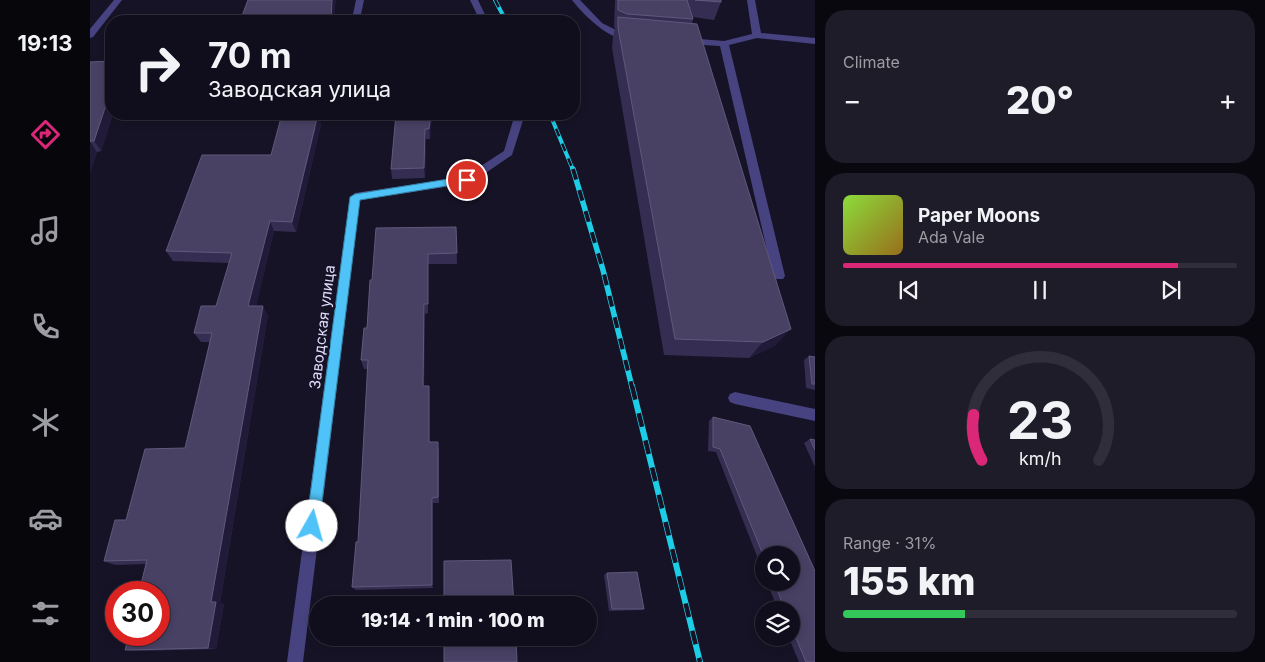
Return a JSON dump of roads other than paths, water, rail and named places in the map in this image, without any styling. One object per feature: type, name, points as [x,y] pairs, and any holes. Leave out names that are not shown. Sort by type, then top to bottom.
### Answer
[{"type":"street","points":[[106,15],[118,0]]},
{"type":"street","points":[[357,15],[360,0]]},
{"type":"street","points":[[474,0],[481,15]]},
{"type":"street","points":[[576,0],[601,27],[620,35],[639,37]]},
{"type":"street","points":[[751,0],[757,35]]},
{"type":"street","points":[[90,35],[105,16]]},
{"type":"street","points":[[677,40],[724,44],[757,35],[815,42]]},
{"type":"street","points":[[724,44],[780,276]]},
{"type":"street","name":"Заводская улица","points":[[295,662],[355,197],[467,180],[508,153],[518,120]]},
{"type":"street","points":[[735,398],[815,415]]},
{"type":"railway","points":[[495,0],[503,15]]},
{"type":"railway","points":[[552,120],[573,170]]},
{"type":"railway","points":[[573,169],[603,270],[632,387]]},
{"type":"railway","points":[[632,386],[700,662]]}]
